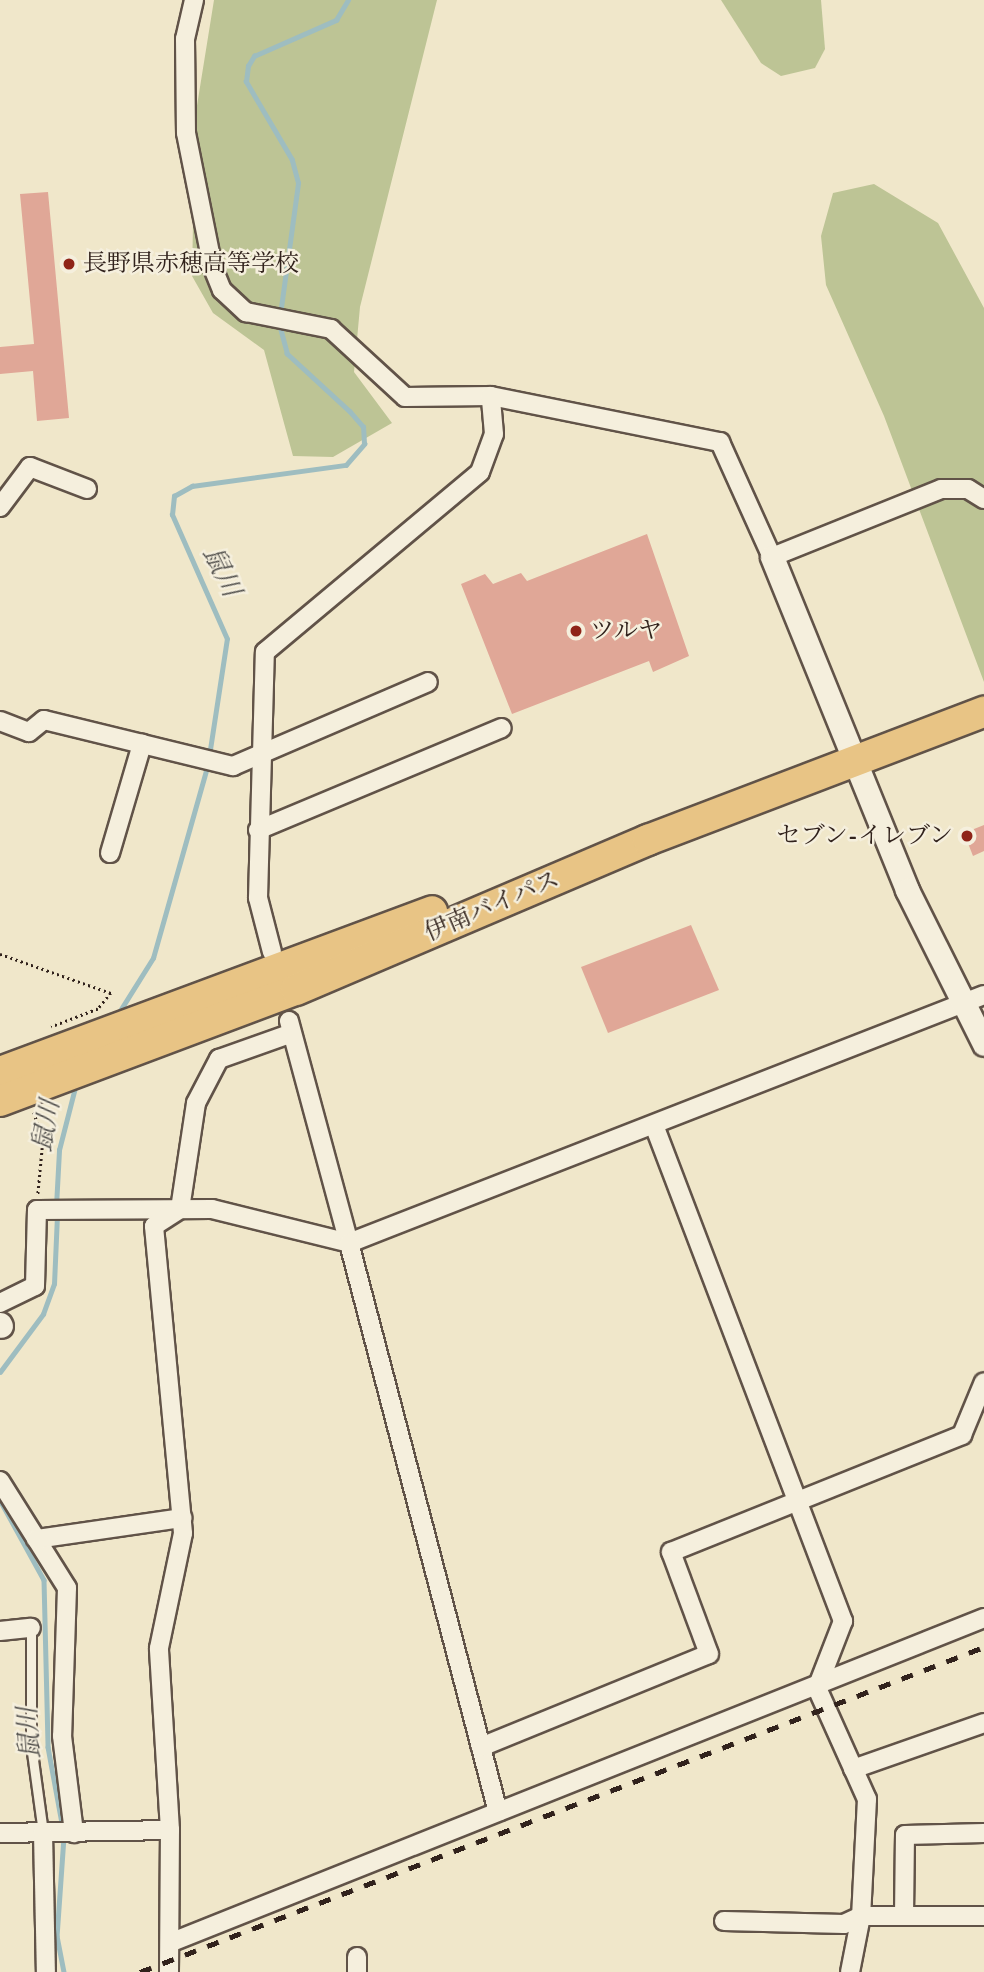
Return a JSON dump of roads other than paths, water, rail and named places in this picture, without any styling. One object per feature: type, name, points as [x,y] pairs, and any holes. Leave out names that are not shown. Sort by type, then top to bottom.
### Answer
[{"type":"highway","name":"伊南バイパス","points":[[0,1072],[55,1065],[156,1028],[852,755],[984,700]]},
{"type":"highway","name":"伊南バイパス","points":[[852,755],[984,712]]},
{"type":"highway","name":"伊南バイパス","points":[[0,1101],[55,1065]]},
{"type":"street","points":[[194,0],[185,39],[186,133],[213,268],[232,301],[268,317],[290,319],[331,329],[405,397],[491,396],[719,442],[772,557],[852,755],[961,1003],[984,1044]]},
{"type":"street","points":[[272,952],[258,898],[258,760],[265,652],[480,472],[494,434],[491,396]]},
{"type":"street","points":[[0,507],[30,467],[87,489]]},
{"type":"street","points":[[772,557],[941,489],[968,489],[984,499]]},
{"type":"street","points":[[0,720],[29,732],[44,720],[233,766],[258,760],[428,682]]},
{"type":"street","points":[[258,830],[502,728]]},
{"type":"street","points":[[110,853],[142,744]]},
{"type":"street","points":[[0,1303],[35,1286],[37,1210],[212,1209],[349,1243],[984,995]]},
{"type":"street","points":[[169,1972],[172,1942],[170,1830],[159,1648],[181,1518],[154,1226],[180,1209],[196,1103],[219,1059],[290,1027],[498,1812]]},
{"type":"street","points":[[654,1125],[844,1621],[817,1688],[867,1799],[862,1916],[850,1972]]},
{"type":"street","points":[[481,1747],[709,1654],[671,1552],[797,1498],[962,1435],[984,1382]]},
{"type":"street","points":[[0,1481],[67,1588],[62,1736],[74,1833]]},
{"type":"street","points":[[36,1539],[181,1518]]},
{"type":"street","points":[[172,1942],[817,1688],[984,1618]]},
{"type":"street","points":[[0,1631],[31,1628]]},
{"type":"street","points":[[853,1769],[984,1723]]},
{"type":"street","points":[[0,1833],[170,1830]]},
{"type":"street","points":[[46,1972],[47,1833]]},
{"type":"street","points":[[904,1916],[905,1835],[984,1833]]},
{"type":"street","points":[[724,1921],[844,1924],[862,1916],[984,1916]]},
{"type":"lane","points":[[31,1628],[31,1745],[47,1833]]},
{"type":"waterway","name":"鼠川","points":[[280,315],[298,183],[292,160],[246,82],[248,66],[254,56],[336,20],[348,0]]},
{"type":"waterway","name":"鼠川","points":[[209,756],[227,639],[172,515],[174,496],[192,486],[346,465],[364,444],[363,427],[287,354],[279,324]]},
{"type":"waterway","name":"鼠川","points":[[118,1014],[153,958],[208,764]]},
{"type":"waterway","name":"鼠川","points":[[56,1206],[59,1150],[76,1084]]},
{"type":"waterway","name":"鼠川","points":[[0,1372],[43,1314],[54,1284],[57,1215]]},
{"type":"waterway","name":"鼠川","points":[[0,1500],[44,1580],[48,1747],[63,1829]]},
{"type":"waterway","name":"鼠川","points":[[64,1837],[57,1936],[64,1972]]},
{"type":"railway","points":[[140,1972],[984,1647]]},
{"type":"place","name":"長野県赤穂高等学校","points":[[69,264]]},
{"type":"place","name":"ツルヤ","points":[[576,631]]},
{"type":"place","name":"セブン-イレブン","points":[[967,836]]}]
